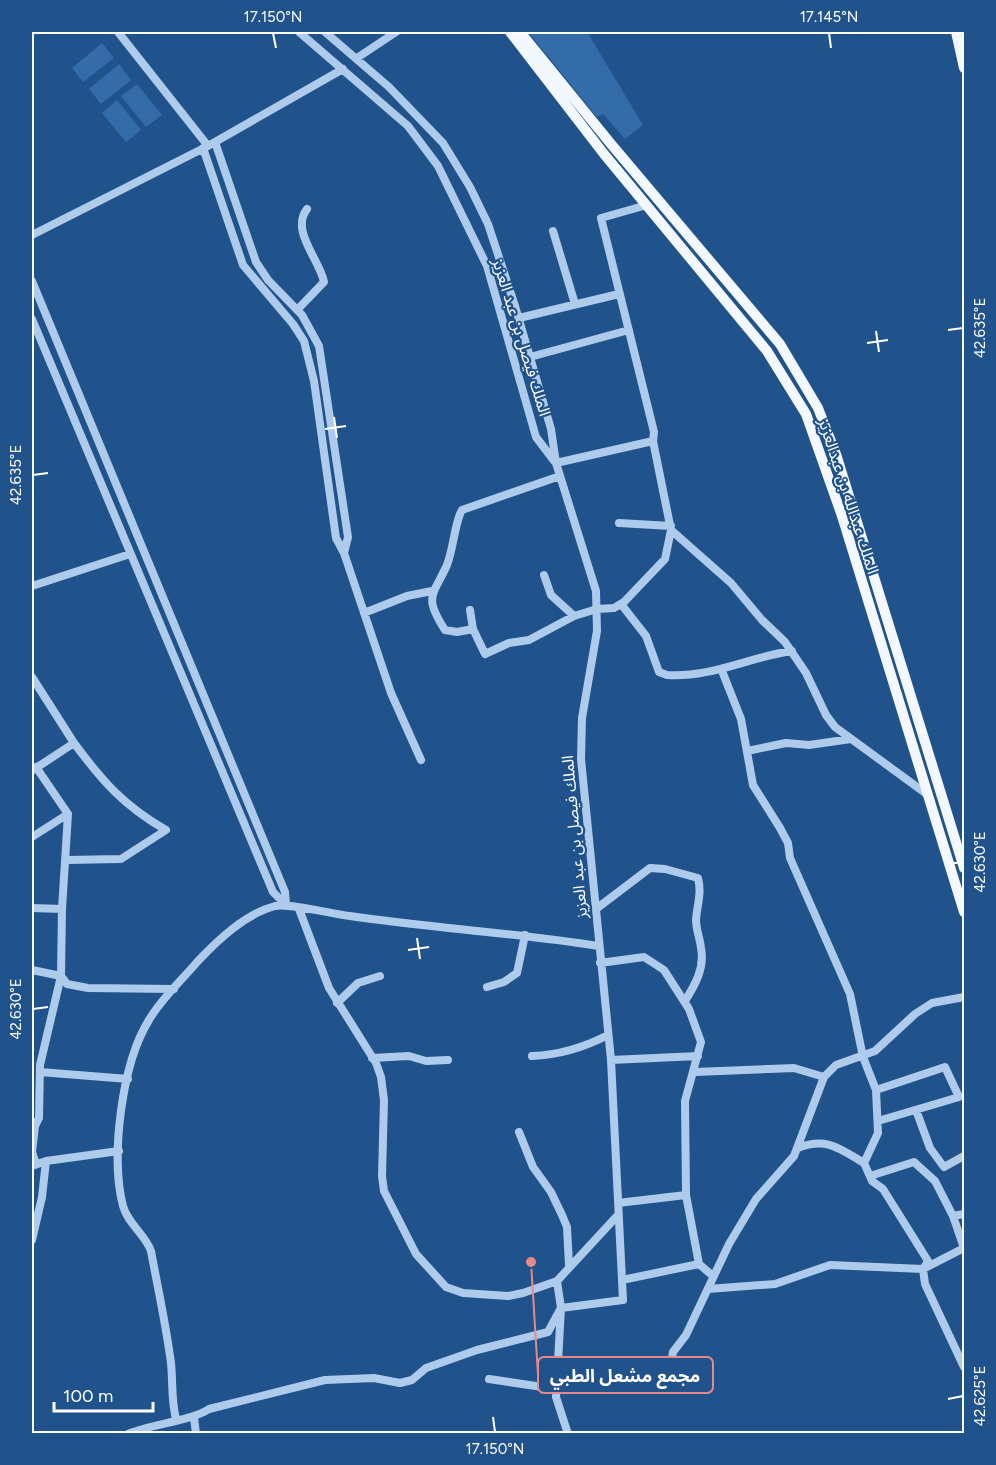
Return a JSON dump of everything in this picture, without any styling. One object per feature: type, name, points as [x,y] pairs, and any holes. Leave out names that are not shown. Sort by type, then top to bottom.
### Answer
[{"type":"main road","name":"الملك عبدالله بن عبدالعزيز","points":[[510,32],[604,154],[767,351],[806,414],[842,516],[964,912]]},
{"type":"main road","name":"الملك عبدالله بن عبدالعزيز","points":[[519,32],[780,344],[818,408],[840,464],[964,868]]},
{"type":"main road","points":[[956,32],[964,68]]},
{"type":"street","points":[[118,32],[208,145],[256,262],[268,280],[297,310],[319,346],[348,537],[344,553]]},
{"type":"street","name":"الملك فيصل بن عبد العزيز","points":[[298,32],[408,126],[438,166],[487,266],[536,437],[556,463]]},
{"type":"street","name":"الملك فيصل بن عبد العزيز","points":[[325,32],[357,58],[417,116],[452,155],[488,224],[519,318],[551,429],[556,463],[596,591],[597,631],[582,718],[581,759],[611,1060],[623,1300],[561,1308]]},
{"type":"street","points":[[357,58],[396,32]]},
{"type":"street","points":[[32,235],[208,145],[343,69]]},
{"type":"street","points":[[208,145],[243,265],[304,342],[314,381],[336,538],[344,553],[391,693],[421,760]]},
{"type":"street","points":[[438,166],[452,155]]},
{"type":"street","points":[[470,610],[473,629],[482,652],[489,654],[509,643],[536,637],[548,628],[574,616],[597,609],[614,608],[650,578],[665,559],[671,528],[653,441],[654,432],[601,218],[647,205]]},
{"type":"street","points":[[297,310],[324,282],[304,233],[302,218],[307,209]]},
{"type":"street","points":[[553,231],[576,304]]},
{"type":"street","points":[[32,281],[285,892],[286,905]]},
{"type":"street","points":[[519,318],[620,294]]},
{"type":"street","points":[[32,319],[35,338],[130,554],[273,892],[286,905]]},
{"type":"street","points":[[530,357],[628,330]]},
{"type":"street","points":[[556,463],[653,441]]},
{"type":"street","points":[[473,629],[457,632],[446,630],[434,611],[432,591],[447,565],[462,510],[560,476]]},
{"type":"street","points":[[619,523],[671,528],[731,583],[792,651],[806,672],[826,715],[835,727],[928,795]]},
{"type":"street","points":[[32,586],[130,554]]},
{"type":"street","points":[[544,575],[551,595],[574,616]]},
{"type":"street","points":[[364,613],[407,596],[432,591]]},
{"type":"street","points":[[621,604],[646,636],[659,672],[676,675],[722,671],[766,655],[792,651]]},
{"type":"street","points":[[722,671],[741,719],[753,785],[769,807],[788,843],[790,858],[850,993],[863,1057],[876,1090],[878,1133],[864,1162]]},
{"type":"street","points":[[32,677],[34,688],[99,777],[136,813],[166,831],[121,859],[66,860]]},
{"type":"street","points":[[747,751],[786,743],[808,745],[851,739]]},
{"type":"street","points":[[74,743],[34,769],[68,814],[62,909],[61,976],[37,1066],[39,1118],[35,1126],[32,1152],[34,1165],[46,1161],[119,1151]]},
{"type":"street","points":[[32,837],[68,814]]},
{"type":"street","points":[[596,909],[650,868],[665,869],[698,878],[702,893],[696,923],[702,952],[701,964],[695,985],[685,1001]]},
{"type":"street","points":[[176,1419],[171,1399],[171,1369],[165,1320],[151,1251],[147,1240],[140,1235],[123,1206],[118,1127],[128,1079],[148,1021],[217,940],[259,913],[274,906],[286,905],[299,909],[525,935],[598,946]]},
{"type":"street","points":[[32,908],[62,909]]},
{"type":"street","points":[[299,909],[329,988],[372,1058],[381,1077],[384,1100],[382,1176],[384,1191],[403,1232],[432,1274],[446,1287],[463,1293],[505,1296],[523,1293],[557,1281],[569,1265],[607,1230],[618,1215]]},
{"type":"street","points":[[487,987],[504,982],[517,973],[525,935]]},
{"type":"street","points":[[600,963],[644,957],[664,969],[685,1001],[701,1042],[695,1072],[689,1081],[685,1101],[686,1195],[699,1264],[713,1275]]},
{"type":"street","points":[[32,970],[61,976],[67,984],[88,988],[174,989]]},
{"type":"street","points":[[337,1003],[358,984],[380,976]]},
{"type":"street","points":[[669,1381],[672,1352],[686,1335],[713,1275],[756,1199],[794,1156],[824,1077],[836,1065],[875,1051],[915,1014],[932,1003],[964,996]]},
{"type":"street","points":[[532,1056],[576,1049],[608,1035]]},
{"type":"street","points":[[372,1058],[409,1056],[426,1061],[448,1060]]},
{"type":"street","points":[[611,1060],[698,1056]]},
{"type":"street","points":[[37,1066],[128,1079]]},
{"type":"street","points":[[876,1090],[945,1067],[959,1097],[878,1121]]},
{"type":"street","points":[[695,1072],[794,1068],[824,1077]]},
{"type":"street","points":[[916,1110],[930,1148],[944,1167]]},
{"type":"street","points":[[519,1132],[533,1167],[550,1192],[567,1227],[569,1265]]},
{"type":"street","points":[[798,1148],[814,1142],[827,1143],[864,1162],[872,1181],[884,1189],[928,1261],[923,1269],[925,1284],[964,1366]]},
{"type":"street","points":[[935,1181],[944,1167],[964,1156]]},
{"type":"street","points":[[32,1240],[42,1197],[46,1161]]},
{"type":"street","points":[[708,1289],[775,1284],[830,1265],[923,1269],[964,1248],[953,1216],[935,1181],[914,1162],[870,1176]]},
{"type":"street","points":[[618,1203],[686,1195]]},
{"type":"street","points":[[953,1216],[964,1214]]},
{"type":"street","points":[[622,1280],[699,1264]]},
{"type":"street","points":[[557,1281],[561,1308],[556,1397],[565,1432]]},
{"type":"street","points":[[128,1434],[176,1419],[194,1416],[209,1409],[325,1380],[374,1378],[400,1383],[412,1380],[426,1368],[477,1350],[548,1332],[561,1308]]},
{"type":"street","points":[[489,1379],[556,1389]]},
{"type":"street","points":[[194,1416],[196,1434]]},
{"type":"shaded area","points":[[528,32],[587,32],[643,125],[625,139],[603,114],[597,117]]},
{"type":"shaded area","points":[[102,43],[114,58],[83,82],[72,68]]},
{"type":"shaded area","points":[[119,64],[131,80],[101,104],[89,89]]},
{"type":"shaded area","points":[[137,84],[162,115],[146,127],[121,96]]},
{"type":"shaded area","points":[[117,100],[141,130],[126,142],[102,113]]},
{"type":"place","name":"مجمع مشعل الطبي","points":[[531,1262]]}]
